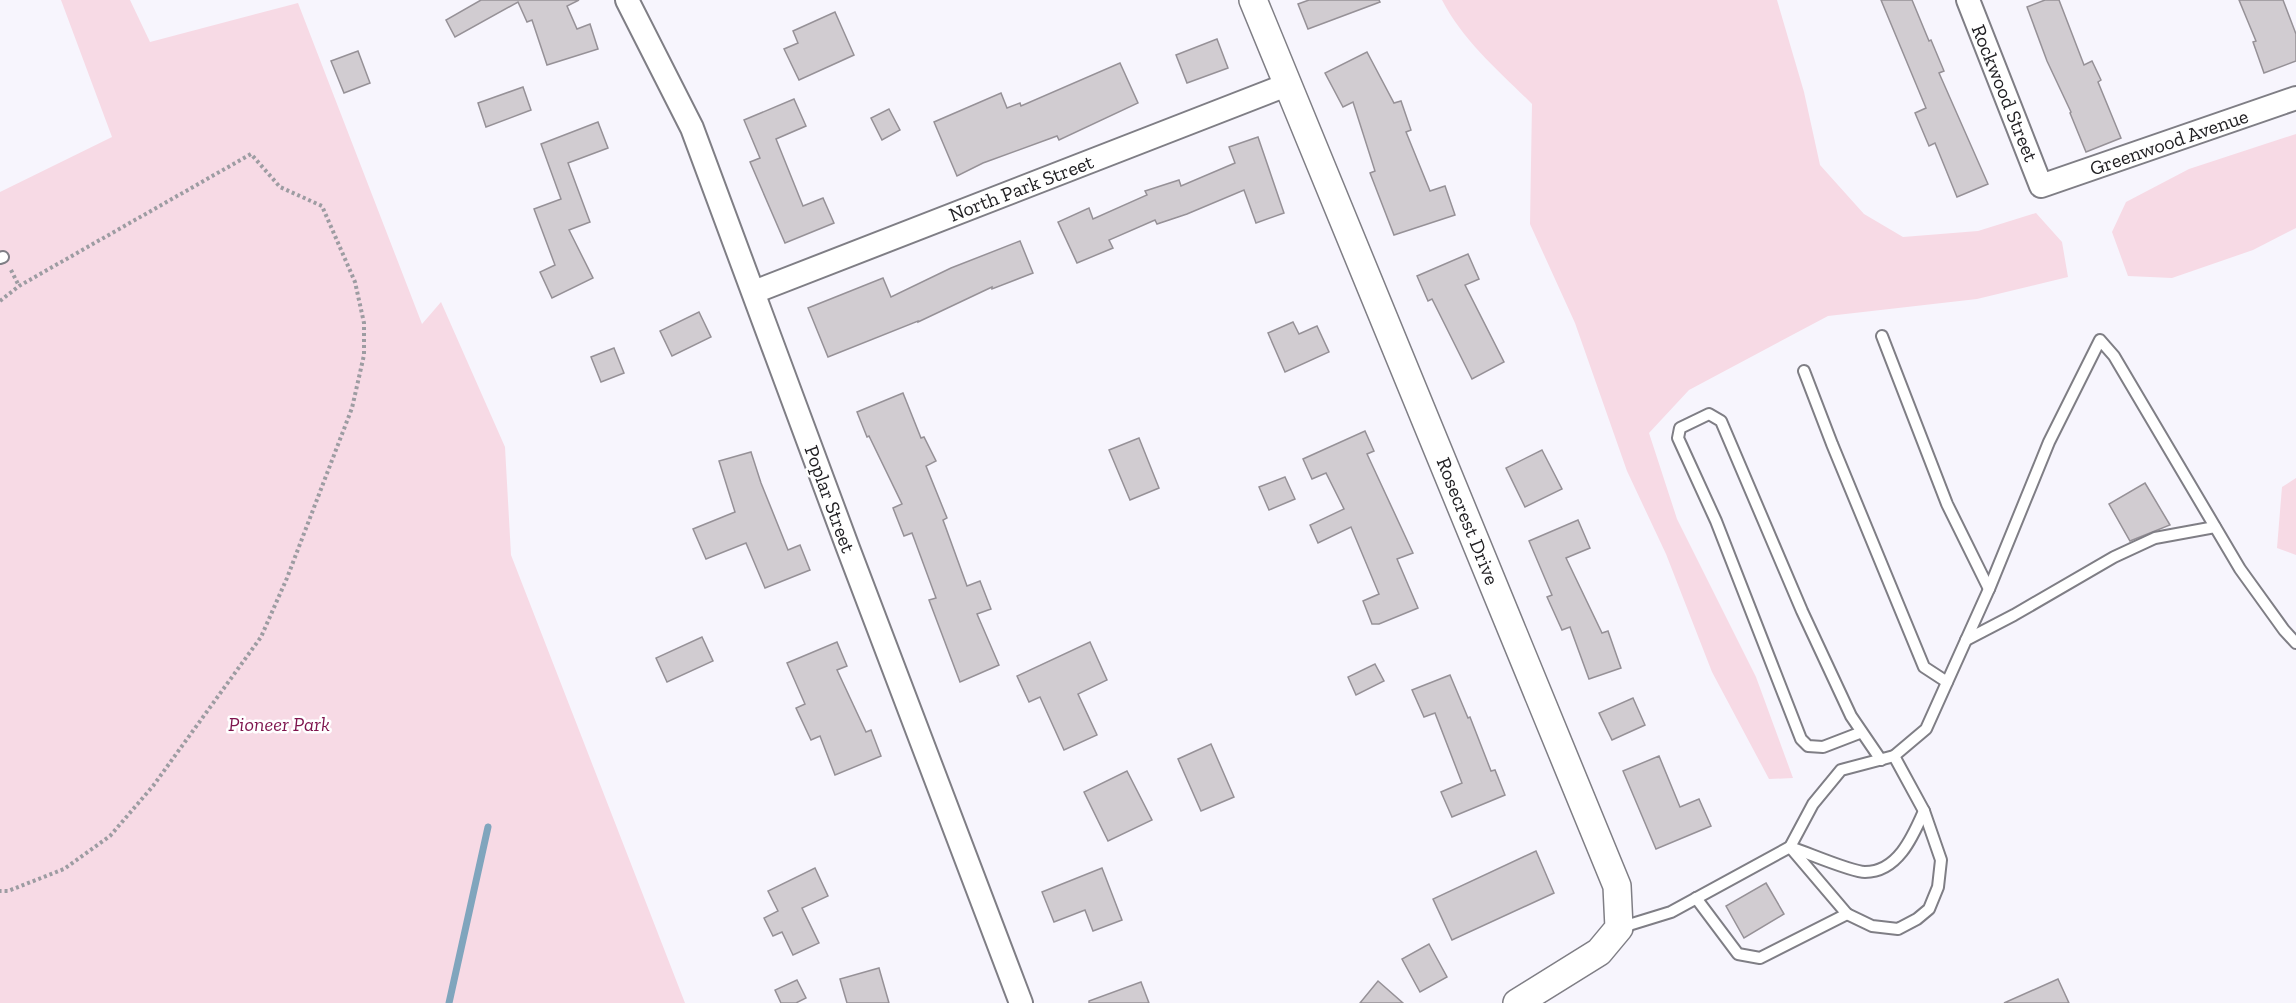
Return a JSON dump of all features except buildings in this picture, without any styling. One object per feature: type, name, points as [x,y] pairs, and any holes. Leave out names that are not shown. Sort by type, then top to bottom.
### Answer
[{"type":"street","name":"Poplar Street","points":[[627,0],[692,128],[848,549],[1021,1003]]},
{"type":"street","name":"Rosecrest Drive","points":[[1253,0],[1617,886],[1619,928]]},
{"type":"street","name":"Rockwood Street","points":[[1968,0],[2041,186]]},
{"type":"street","name":"North Park Street","points":[[754,292],[1288,84]]},
{"type":"street","name":"Greenwood Avenue","points":[[2041,186],[2296,98]]},
{"type":"street","points":[[1517,1003],[1599,952],[1619,928]]},
{"type":"lane","points":[[1882,336],[1947,504],[1989,589]]},
{"type":"lane","points":[[1619,928],[1671,912],[1790,847],[1813,804],[1840,770],[1894,756],[1926,729],[1989,589],[2049,442],[2100,340],[2114,356],[2240,569],[2296,643]]},
{"type":"lane","points":[[1804,371],[1924,667],[1947,682]]},
{"type":"lane","points":[[1862,732],[1823,747],[1808,746],[1802,739],[1716,521],[1678,438],[1680,428],[1692,421],[1709,414],[1721,421],[1802,611],[1851,716],[1862,732],[1881,760]]},
{"type":"lane","points":[[1966,640],[2114,557],[2155,538],[2215,526]]},
{"type":"lane","points":[[1790,847],[1847,914],[1872,926],[1898,929],[1917,919],[1929,909],[1938,887],[1941,860],[1924,812],[1894,756]]},
{"type":"lane","points":[[1790,847],[1865,872],[1880,869],[1900,855],[1912,838],[1924,812]]},
{"type":"lane","points":[[1696,898],[1738,954],[1760,958],[1847,914]]},
{"type":"path","points":[[0,302],[19,286],[251,154],[280,187],[322,206],[355,282],[364,323],[364,355],[352,408],[287,578],[261,638],[153,786],[110,836],[64,869],[8,891],[0,891]]},
{"type":"green space","name":"Pioneer Park","points":[[61,0],[130,0],[150,42],[298,3],[422,324],[441,302],[505,447],[511,555],[685,1003],[0,1003],[0,192],[112,137]]},
{"type":"green space","points":[[1442,0],[1777,0],[1804,92],[1820,165],[1864,214],[1903,237],[1978,231],[2036,213],[2062,242],[2068,277],[1977,299],[1828,316],[1689,390],[1649,433],[1677,519],[1756,677],[1793,778],[1769,779],[1712,672],[1666,554],[1627,471],[1575,323],[1530,224],[1532,104],[1471,42]]},
{"type":"green space","points":[[2296,134],[2296,228],[2253,250],[2172,278],[2128,276],[2112,232],[2126,202],[2189,169]]},
{"type":"green space","points":[[2296,478],[2296,555],[2277,548],[2282,487]]},
{"type":"waterway","points":[[449,1003],[488,827]]}]
